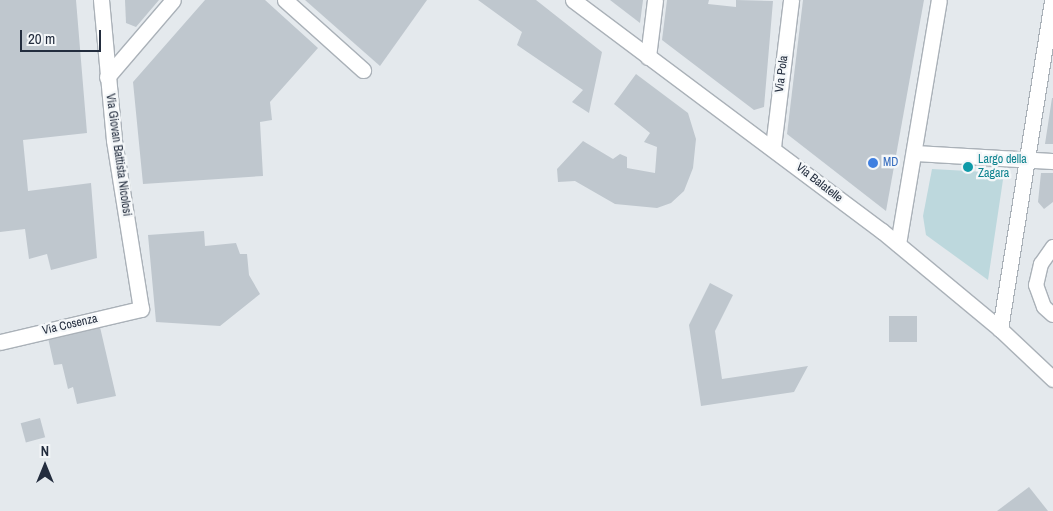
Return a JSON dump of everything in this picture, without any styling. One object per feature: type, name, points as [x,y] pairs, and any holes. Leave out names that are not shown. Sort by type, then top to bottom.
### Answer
[{"type":"street","name":"Via Giovan Battista Nicolosi","points":[[101,0],[107,78],[141,309]]},
{"type":"street","points":[[107,78],[173,0]]},
{"type":"street","points":[[285,0],[363,70]]},
{"type":"street","name":"Via Balatelle","points":[[573,0],[648,57],[773,147],[898,244],[1000,329],[1053,379]]},
{"type":"street","points":[[648,57],[655,0]]},
{"type":"street","name":"Via Pola","points":[[773,147],[790,0]]},
{"type":"street","points":[[898,244],[939,0]]},
{"type":"street","points":[[1000,329],[1026,160],[1050,28],[1052,0]]},
{"type":"street","points":[[914,153],[1048,161]]},
{"type":"street","name":"Via Cosenza","points":[[0,342],[141,309]]},
{"type":"lane","points":[[1053,247],[1041,264],[1036,285],[1044,307],[1053,315]]},
{"type":"shaded area","points":[[932,169],[1004,173],[988,280],[926,235],[923,216]]},
{"type":"building","points":[[0,0],[76,0],[87,133],[23,140],[28,191],[91,183],[97,258],[51,270],[47,254],[29,259],[25,229],[0,232]]},
{"type":"building","points":[[125,0],[159,0],[136,27],[126,23]]},
{"type":"building","points":[[205,0],[265,0],[318,48],[270,102],[272,120],[260,122],[263,176],[143,184],[133,82]]},
{"type":"building","points":[[305,0],[427,0],[380,66]]},
{"type":"building","points":[[478,0],[536,0],[602,52],[589,113],[572,102],[583,90],[517,45],[522,32]]},
{"type":"building","points":[[610,0],[643,0],[640,23]]},
{"type":"building","points":[[667,0],[709,0],[708,4],[736,7],[736,0],[773,1],[764,107],[754,110],[662,40]]},
{"type":"building","points":[[803,0],[924,0],[886,211],[787,134]]},
{"type":"building","points":[[636,74],[688,113],[696,139],[693,168],[684,191],[671,203],[657,208],[615,204],[575,181],[558,182],[557,169],[583,141],[613,159],[620,154],[627,157],[627,168],[655,173],[657,147],[644,142],[650,133],[614,104]]},
{"type":"building","points":[[1052,98],[1053,144],[1045,144]]},
{"type":"building","points":[[1041,173],[1053,173],[1053,202],[1044,209],[1038,202]]},
{"type":"building","points":[[204,231],[205,246],[236,243],[240,254],[247,254],[249,275],[260,294],[220,326],[156,322],[148,235]]},
{"type":"building","points":[[710,283],[733,295],[715,331],[722,379],[808,366],[794,392],[701,406],[689,325]]},
{"type":"building","points":[[889,316],[917,316],[917,342],[889,342]]},
{"type":"building","points":[[100,327],[116,396],[77,404],[73,387],[68,389],[62,364],[54,365],[48,338]]},
{"type":"building","points":[[40,418],[45,437],[26,442],[21,423]]},
{"type":"building","points":[[1029,487],[1048,511],[997,511]]},
{"type":"place","name":"MD","points":[[873,163]]},
{"type":"place","name":"Largo della Zagara","points":[[968,167]]}]
